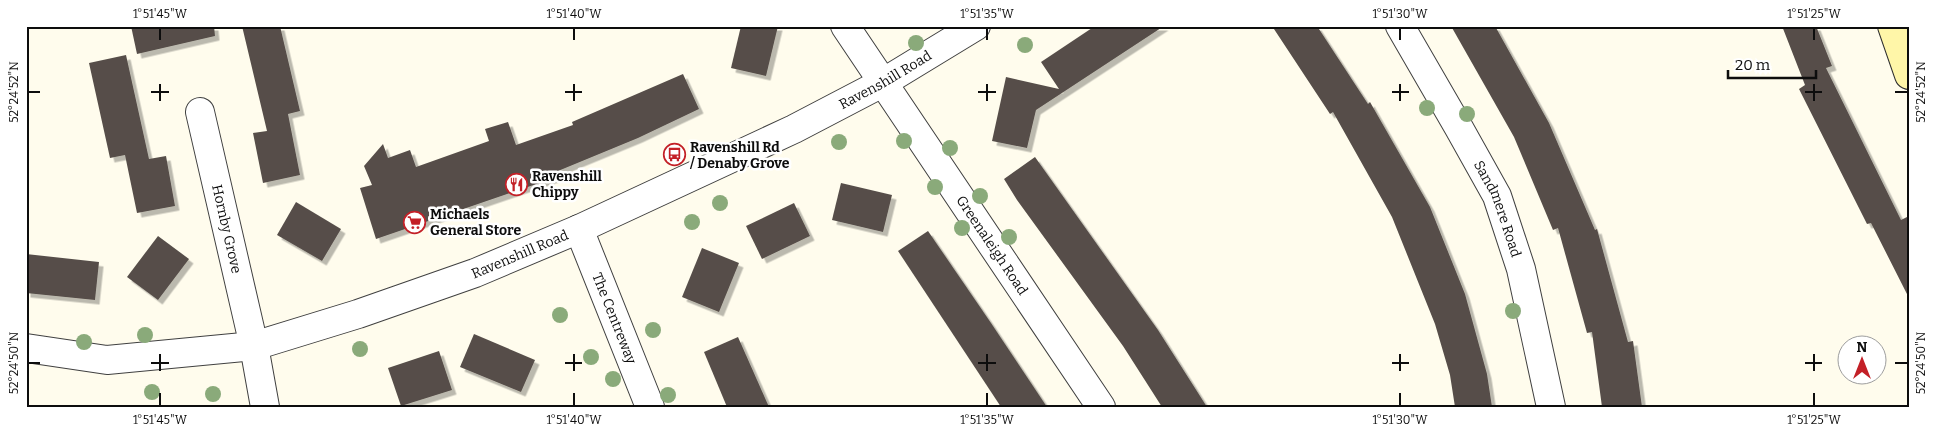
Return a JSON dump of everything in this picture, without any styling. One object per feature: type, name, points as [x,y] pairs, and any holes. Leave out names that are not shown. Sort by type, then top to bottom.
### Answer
[{"type":"street","name":"Greenaleigh Road","points":[[845,26],[1101,407]]},
{"type":"street","name":"Ravenshill Road","points":[[26,348],[107,360],[254,346],[358,314],[474,273],[579,229],[794,130],[884,82],[976,26]]},
{"type":"street","name":"Sandmere Road","points":[[1400,26],[1496,196],[1521,269],[1551,407]]},
{"type":"street","points":[[1892,26],[1909,75]]},
{"type":"street","name":"Hornby Grove","points":[[200,112],[254,346],[265,407]]},
{"type":"street","name":"The Centreway","points":[[579,229],[650,407]]},
{"type":"building","points":[[131,26],[214,26],[215,36],[137,54]]},
{"type":"building","points":[[242,26],[280,26],[300,111],[288,114],[300,175],[263,183],[253,133],[267,131]]},
{"type":"building","points":[[741,26],[778,26],[766,76],[731,68]]},
{"type":"building","points":[[1095,26],[1164,26],[1036,110],[1027,148],[992,141],[1006,77],[1059,89],[1041,62]]},
{"type":"building","points":[[1272,26],[1317,26],[1368,104],[1370,102],[1430,207],[1465,294],[1487,374],[1492,407],[1455,407],[1450,375],[1435,324],[1392,217],[1333,112],[1330,114]]},
{"type":"building","points":[[1451,26],[1495,26],[1549,123],[1595,230],[1597,229],[1628,342],[1633,341],[1642,407],[1602,407],[1592,332],[1587,333],[1558,228],[1553,230],[1514,137]]},
{"type":"building","points":[[1782,26],[1816,26],[1832,66],[1826,68],[1901,220],[1909,216],[1909,298],[1871,223],[1867,224],[1799,89],[1805,85]]},
{"type":"building","points":[[126,55],[149,159],[166,156],[175,206],[137,213],[125,155],[110,158],[89,63]]},
{"type":"building","points":[[683,74],[699,109],[638,138],[558,171],[560,176],[376,239],[360,188],[372,185],[364,166],[383,144],[388,158],[410,150],[416,167],[489,141],[485,129],[508,122],[516,145],[573,125],[572,122]]},
{"type":"building","points":[[1035,157],[1158,330],[1207,407],[1162,407],[1123,346],[1017,200],[1004,179]]},
{"type":"building","points":[[841,183],[892,195],[883,232],[832,220]]},
{"type":"building","points":[[296,202],[341,229],[322,261],[277,235]]},
{"type":"building","points":[[794,203],[810,236],[762,259],[746,226]]},
{"type":"building","points":[[928,231],[1047,407],[1001,407],[898,251]]},
{"type":"building","points":[[158,236],[189,259],[158,300],[127,277]]},
{"type":"building","points":[[702,248],[739,263],[719,312],[682,297]]},
{"type":"building","points":[[26,254],[99,262],[95,300],[26,293]]},
{"type":"building","points":[[474,334],[535,360],[521,392],[460,367]]},
{"type":"building","points":[[738,337],[769,407],[727,407],[704,352]]},
{"type":"building","points":[[439,351],[452,390],[401,406],[388,368]]},
{"type":"place","name":"Ravenshill Rd / Denaby Grove","points":[[674,155]]},
{"type":"place","name":"Ravenshill Chippy","points":[[516,184]]},
{"type":"place","name":"Michaels General Store","points":[[414,222]]}]
